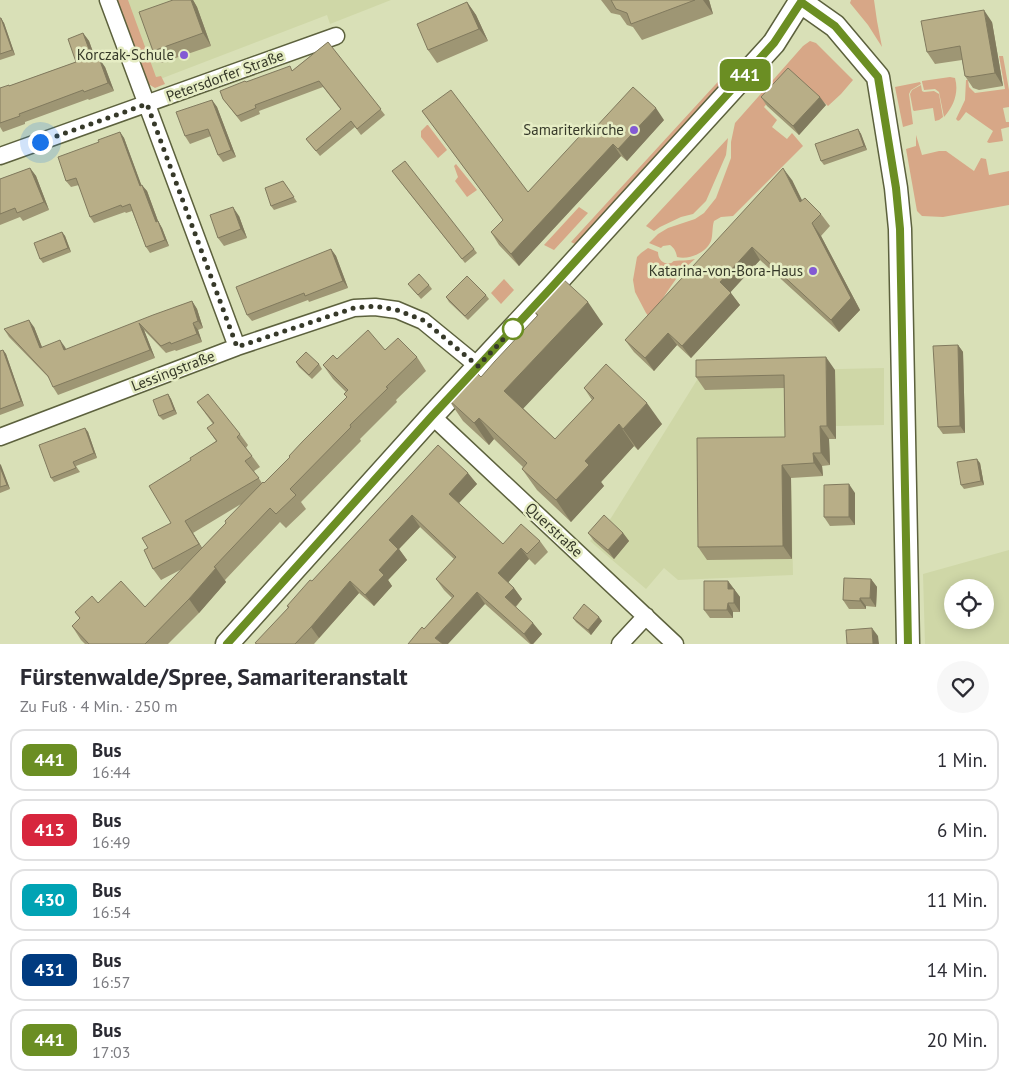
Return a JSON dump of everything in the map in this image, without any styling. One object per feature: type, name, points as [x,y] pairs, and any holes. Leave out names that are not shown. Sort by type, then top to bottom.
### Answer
[{"type":"main road","points":[[227,644],[432,416],[774,43],[801,1],[835,26],[878,77],[885,116],[900,229],[908,644]]},
{"type":"street","points":[[108,0],[237,347]]},
{"type":"street","name":"Petersdorfer Straße","points":[[0,156],[336,36]]},
{"type":"street","name":"Lessingstraße","points":[[0,437],[237,347],[354,308],[375,306],[397,310],[423,320],[478,366]]},
{"type":"street","name":"Querstraße","points":[[432,416],[675,644]]},
{"type":"street","points":[[620,644],[646,616]]},
{"type":"shaded area","points":[[114,0],[128,0],[156,77],[161,76],[165,84],[155,88],[145,82]]},
{"type":"shaded area","name":"Korczak-Schule","points":[[125,0],[391,0],[330,24],[327,15],[155,81]]},
{"type":"shaded area","points":[[851,0],[874,0],[882,47],[868,25],[850,3]]},
{"type":"shaded area","points":[[810,41],[816,43],[853,80],[828,106],[793,74],[764,107],[777,120],[772,127],[787,139],[792,133],[803,146],[733,216],[721,217],[714,221],[709,245],[697,255],[677,257],[675,250],[670,245],[661,248],[649,243],[668,228],[695,219],[704,213],[716,198],[731,158],[731,142],[735,123],[803,46]]},
{"type":"shaded area","points":[[999,56],[1003,56],[1009,90],[1009,107],[1003,108],[1006,122],[1009,122],[1009,127],[1001,129],[1003,141],[989,143],[987,142],[993,131],[966,112],[960,120],[956,119],[965,100],[966,80],[968,80],[969,87],[975,93],[1005,89]]},
{"type":"shaded area","points":[[726,73],[731,76],[577,245],[571,242]]},
{"type":"shaded area","points":[[955,78],[956,94],[951,108],[944,117],[939,92],[935,89],[924,90],[922,81]]},
{"type":"shaded area","points":[[920,82],[921,84],[911,90],[909,94],[913,124],[903,127],[895,87]]},
{"type":"shaded area","points":[[921,85],[924,92],[934,91],[939,94],[943,117],[939,120],[935,121],[933,108],[913,110],[910,94],[912,90]]},
{"type":"shaded area","points":[[427,125],[447,150],[438,158],[421,137],[421,131]]},
{"type":"shaded area","points":[[916,135],[922,155],[946,151],[974,171],[981,158],[986,159],[989,175],[1009,171],[1009,205],[943,217],[922,216],[917,211],[906,149],[916,146]]},
{"type":"shaded area","points":[[728,138],[726,155],[706,201],[693,214],[681,217],[654,231],[646,226]]},
{"type":"shaded area","points":[[456,164],[477,190],[467,197],[455,181],[458,177],[454,166]]},
{"type":"shaded area","points":[[579,207],[588,213],[554,250],[544,245]]},
{"type":"shaded area","points":[[648,248],[658,252],[660,259],[666,263],[695,259],[676,279],[650,318],[635,292],[633,280],[637,257]]},
{"type":"shaded area","points":[[504,279],[514,290],[501,304],[491,293]]},
{"type":"shaded area","points":[[884,368],[884,425],[790,427],[793,575],[678,580],[664,568],[646,589],[590,541],[611,518],[702,372]]},
{"type":"shaded area","points":[[1009,550],[1009,644],[925,644],[923,574]]},
{"type":"building","points":[[173,0],[191,0],[203,33],[153,51],[139,12]]},
{"type":"building","points":[[611,0],[695,0],[631,24],[627,13],[616,9]]},
{"type":"building","points":[[467,2],[479,29],[428,50],[417,24]]},
{"type":"building","points":[[984,10],[995,73],[965,76],[960,46],[927,52],[921,21]]},
{"type":"building","points":[[0,18],[12,50],[0,54]]},
{"type":"building","points":[[83,33],[93,60],[99,58],[108,83],[84,92],[83,90],[0,123],[0,88],[76,62],[68,39]]},
{"type":"building","points":[[328,42],[381,109],[357,129],[351,121],[316,151],[306,139],[341,109],[319,81],[255,105],[256,108],[237,116],[223,99],[220,91],[290,66],[292,71]]},
{"type":"building","points":[[788,68],[820,97],[793,126],[761,97]]},
{"type":"building","points":[[633,87],[656,108],[618,149],[613,144],[511,254],[491,232],[503,220],[422,111],[451,90],[528,192],[591,124],[595,128]]},
{"type":"building","points":[[212,100],[231,150],[218,155],[208,129],[185,136],[176,112]]},
{"type":"building","points":[[858,129],[864,146],[821,161],[815,144]]},
{"type":"building","points":[[120,132],[140,186],[142,185],[165,240],[146,247],[130,204],[122,207],[121,205],[90,217],[76,178],[66,181],[58,157]]},
{"type":"building","points":[[405,161],[474,249],[462,259],[392,171]]},
{"type":"building","points":[[30,168],[44,202],[17,213],[15,208],[0,214],[0,179]]},
{"type":"building","name":"Katarina-von-Bora-Haus","points":[[783,168],[800,202],[805,198],[821,214],[812,223],[851,298],[831,320],[752,247],[720,282],[731,293],[682,346],[668,333],[645,358],[625,340]]},
{"type":"building","points":[[283,181],[294,197],[271,206],[265,188]]},
{"type":"building","points":[[233,207],[241,229],[218,238],[210,215]]},
{"type":"building","points":[[62,232],[68,248],[40,259],[34,243]]},
{"type":"building","points":[[331,249],[343,281],[305,296],[304,293],[247,315],[236,287]]},
{"type":"building","points":[[419,274],[429,285],[418,295],[408,284]]},
{"type":"building","points":[[467,276],[486,295],[465,316],[446,297]]},
{"type":"building","points":[[562,278],[588,302],[504,391],[555,439],[594,398],[584,388],[606,364],[647,403],[623,429],[619,424],[585,461],[589,465],[556,500],[522,469],[527,463],[479,418],[474,423],[448,399],[475,371],[481,377],[538,315],[533,310]]},
{"type":"building","points":[[192,301],[198,321],[193,323],[197,334],[161,346],[139,323],[150,350],[53,387],[48,376],[4,329],[29,320],[40,348],[60,340],[64,350]]},
{"type":"building","points":[[368,330],[385,350],[398,338],[417,357],[386,387],[388,388],[350,425],[351,427],[290,489],[296,495],[276,514],[270,508],[214,567],[216,568],[189,599],[145,644],[89,644],[72,626],[80,618],[75,612],[92,596],[98,603],[121,581],[145,607],[226,523],[225,521],[347,397],[344,394],[348,390],[323,365],[333,355],[337,359]]},
{"type":"building","points":[[958,345],[960,426],[938,427],[933,346]]},
{"type":"building","points":[[3,350],[21,401],[0,409],[0,351]]},
{"type":"building","points":[[306,352],[319,364],[309,375],[296,362]]},
{"type":"building","points":[[826,357],[827,426],[820,426],[821,453],[813,453],[814,463],[782,465],[783,546],[698,547],[697,438],[785,437],[784,375],[696,377],[696,360]]},
{"type":"building","points":[[168,394],[174,410],[159,416],[153,400]]},
{"type":"building","points":[[208,394],[240,434],[237,437],[252,456],[245,461],[259,478],[185,521],[199,544],[153,569],[144,550],[148,548],[142,538],[171,523],[149,486],[217,441],[207,428],[214,423],[197,402]]},
{"type":"building","points":[[85,428],[94,453],[73,462],[76,468],[51,478],[39,445]]},
{"type":"building","points":[[438,445],[468,473],[449,494],[503,544],[521,524],[540,541],[527,554],[521,548],[498,573],[514,588],[505,597],[533,623],[524,634],[477,592],[435,638],[443,644],[408,644],[422,627],[424,629],[454,596],[436,579],[456,557],[412,515],[389,540],[398,549],[379,570],[384,575],[365,595],[350,581],[295,644],[255,643],[289,607],[287,606],[310,580],[312,581]]},
{"type":"building","points":[[977,459],[981,481],[961,485],[957,462]]},
{"type":"building","points":[[0,467],[7,485],[0,487]]},
{"type":"building","points":[[849,484],[849,517],[824,517],[824,485]]},
{"type":"building","points":[[604,515],[623,533],[608,550],[588,533]]},
{"type":"building","points":[[844,578],[871,579],[870,598],[860,598],[860,601],[843,600]]},
{"type":"building","points":[[704,581],[728,581],[728,589],[734,589],[734,603],[728,603],[727,610],[704,610]]},
{"type":"building","points":[[584,604],[599,617],[588,630],[573,618]]},
{"type":"building","points":[[872,628],[873,644],[847,644],[846,630]]},
{"type":"bus line","name":"441","points":[[227,644],[432,416],[774,43],[801,2],[835,26],[878,77],[885,116],[900,229],[908,644]]},
{"type":"place","name":"Korczak-Schule","points":[[184,55]]},
{"type":"place","name":"Samariterkirche","points":[[634,130]]},
{"type":"place","name":"Katarina-von-Bora-Haus","points":[[813,271]]},
{"type":"route","points":[[40,142],[147,104],[237,347],[354,308],[375,306],[397,310],[423,320],[478,366],[513,329]]}]
